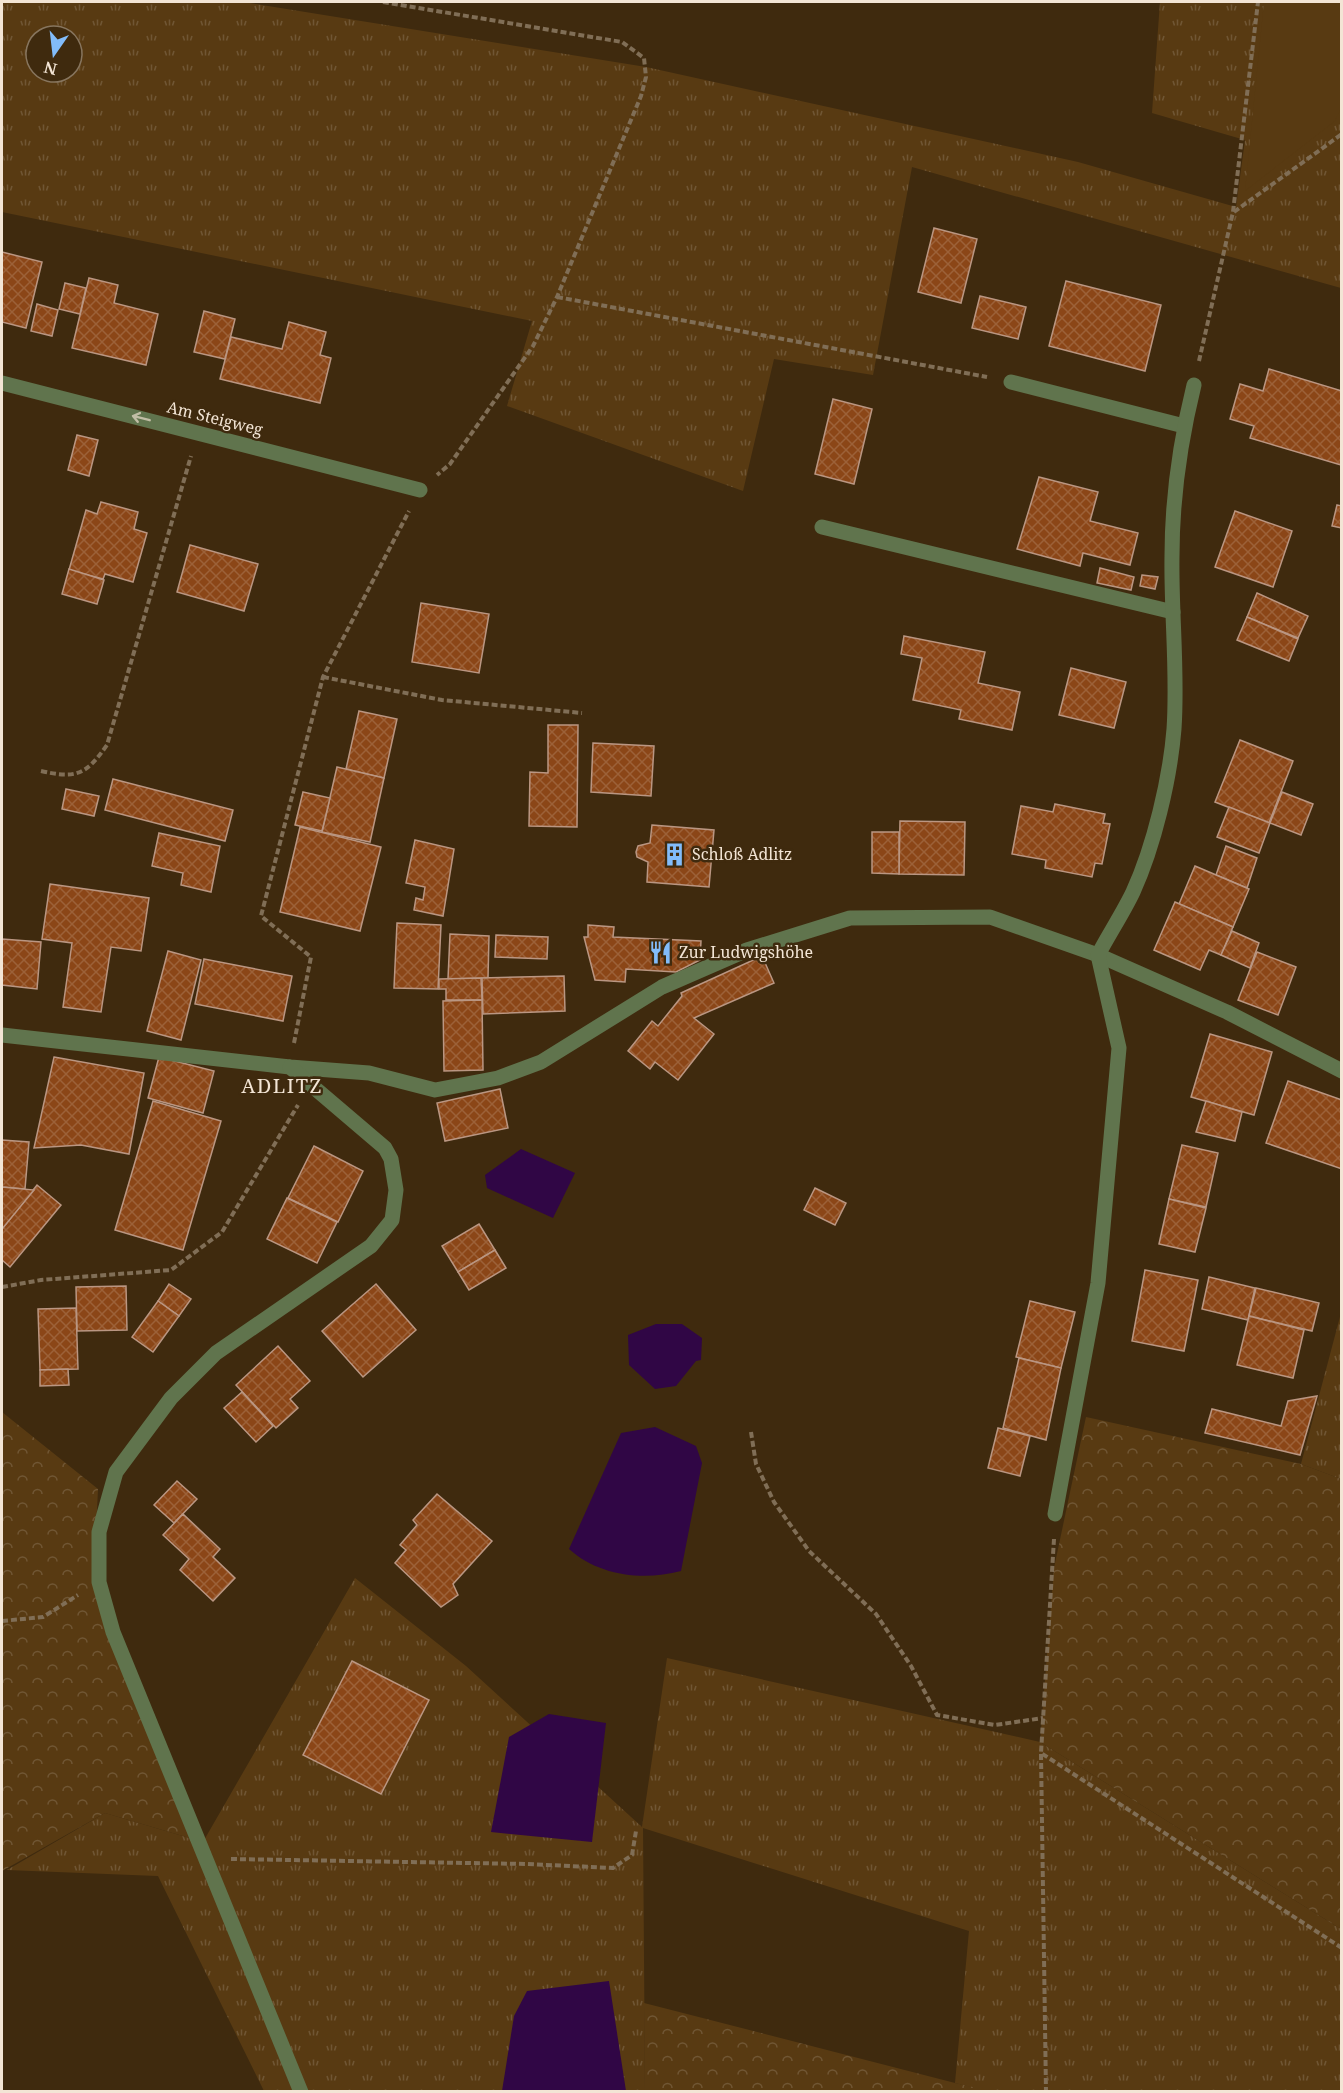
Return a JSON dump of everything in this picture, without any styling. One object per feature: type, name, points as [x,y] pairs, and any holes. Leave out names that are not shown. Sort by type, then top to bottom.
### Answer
[{"type":"street","points":[[1011,382],[1184,426]]},
{"type":"street","name":"Am Steigweg","points":[[2,383],[420,490]]},
{"type":"street","points":[[1055,1514],[1098,1283],[1119,1048],[1098,955],[1133,891],[1162,797],[1174,730],[1175,483],[1184,426],[1194,385]]},
{"type":"street","points":[[822,527],[1173,612]]},
{"type":"street","points":[[2,1035],[290,1067],[369,1073],[435,1090],[498,1078],[541,1062],[663,987],[747,950],[850,918],[990,917],[1098,955],[1227,1012],[1341,1071]]},
{"type":"street","points":[[290,1067],[310,1087],[365,1130],[388,1154],[396,1190],[392,1220],[371,1246],[216,1353],[171,1398],[116,1472],[99,1532],[99,1582],[113,1632],[300,2091]]},
{"type":"path","points":[[290,1067],[311,957],[261,916],[323,677],[420,490],[450,464],[533,346],[557,297],[646,77],[644,58],[622,42],[383,2]]},
{"type":"path","points":[[1194,385],[1212,294],[1233,212],[1258,2]]},
{"type":"path","points":[[1233,212],[1341,134]]},
{"type":"path","points":[[557,297],[1011,382]]},
{"type":"path","points":[[41,771],[67,777],[79,773],[98,757],[106,745],[198,432]]},
{"type":"path","points":[[323,677],[442,700],[582,713]]},
{"type":"path","points":[[2,1287],[42,1280],[171,1270],[222,1232],[310,1087]]},
{"type":"path","points":[[751,1432],[756,1464],[774,1502],[809,1551],[876,1614],[911,1666],[937,1715],[995,1725],[1043,1718]]},
{"type":"path","points":[[1046,2091],[1041,1753],[1055,1514]]},
{"type":"path","points":[[2,1621],[43,1617],[99,1582]]},
{"type":"path","points":[[1041,1753],[1341,1947]]},
{"type":"path","points":[[204,1858],[515,1863],[613,1868],[632,1855],[636,1831]]},
{"type":"green space","points":[[2,2],[243,2],[646,67],[1078,162],[1236,207],[1245,140],[1152,113],[1160,2],[1341,2],[1341,288],[912,167],[873,375],[774,359],[743,491],[507,406],[532,321],[2,212]]},
{"type":"green space","points":[[1264,2],[1341,2],[1341,108],[1335,121],[1245,191]]},
{"type":"green space","points":[[1341,1313],[1341,1479],[1301,1464]]},
{"type":"green space","points":[[2,1412],[98,1489],[96,1530],[103,1600],[203,1842],[105,1813],[2,1871]]},
{"type":"green space","points":[[1086,1417],[1301,1464],[1341,1479],[1341,1929],[1040,1742],[1054,1568]]},
{"type":"green space","points":[[355,1578],[466,1666],[642,1827],[667,1658],[1040,1742],[1341,1929],[1341,2091],[990,2092],[955,2083],[969,1931],[643,1828],[645,2091],[264,2091],[158,1876],[7,1870],[105,1813],[203,1842]]},
{"type":"green space","points":[[644,2003],[955,2083],[990,2091],[645,2091]]},
{"type":"shaded area","points":[[521,1149],[575,1173],[553,1218],[487,1188],[485,1175]]},
{"type":"shaded area","points":[[656,1324],[682,1324],[702,1338],[701,1360],[696,1361],[676,1386],[655,1389],[629,1365],[628,1335]]},
{"type":"shaded area","points":[[655,1427],[696,1446],[702,1463],[681,1571],[637,1576],[594,1565],[569,1549],[621,1433]]},
{"type":"shaded area","points":[[549,1714],[606,1723],[592,1842],[491,1832],[509,1737]]},
{"type":"shaded area","points":[[609,1981],[626,2091],[502,2091],[514,2016],[527,1991]]},
{"type":"building","points":[[934,228],[977,239],[961,303],[918,292]]},
{"type":"building","points":[[2,252],[42,262],[26,328],[2,322]]},
{"type":"building","points":[[89,278],[118,285],[114,303],[158,314],[146,365],[72,348]]},
{"type":"building","points":[[1066,281],[1161,305],[1145,371],[1049,346]]},
{"type":"building","points":[[65,283],[86,288],[80,314],[59,309]]},
{"type":"building","points":[[980,296],[1026,307],[1018,339],[972,328]]},
{"type":"building","points":[[37,304],[58,310],[52,336],[31,331]]},
{"type":"building","points":[[204,311],[235,319],[225,359],[194,352]]},
{"type":"building","points":[[289,322],[326,332],[320,355],[331,358],[320,403],[220,379],[231,337],[282,349]]},
{"type":"building","points":[[1269,369],[1342,391],[1341,465],[1250,438],[1254,426],[1230,419],[1240,384],[1263,391]]},
{"type":"building","points":[[833,399],[872,409],[854,484],[815,474]]},
{"type":"building","points":[[77,435],[98,440],[89,476],[68,470]]},
{"type":"building","points":[[1039,477],[1098,492],[1090,521],[1138,533],[1130,565],[1083,553],[1080,566],[1017,549]]},
{"type":"building","points":[[101,502],[138,512],[134,529],[147,533],[133,582],[105,574],[103,579],[69,570],[86,510],[97,514]]},
{"type":"building","points":[[1337,505],[1342,506],[1342,528],[1332,526]]},
{"type":"building","points":[[1235,511],[1292,531],[1273,587],[1215,567]]},
{"type":"building","points":[[190,545],[258,564],[244,611],[177,592]]},
{"type":"building","points":[[1100,568],[1134,577],[1131,590],[1097,583]]},
{"type":"building","points":[[69,569],[104,580],[97,604],[62,594]]},
{"type":"building","points":[[1142,575],[1158,577],[1155,589],[1140,586]]},
{"type":"building","points":[[1257,593],[1308,616],[1298,638],[1247,617]]},
{"type":"building","points":[[421,603],[489,614],[479,673],[412,662]]},
{"type":"building","points":[[1247,617],[1298,639],[1289,661],[1237,640]]},
{"type":"building","points":[[904,636],[985,652],[978,683],[1020,692],[1012,730],[959,719],[961,710],[913,700],[922,658],[901,654]]},
{"type":"building","points":[[1071,668],[1126,682],[1114,728],[1059,715]]},
{"type":"building","points":[[359,711],[397,719],[384,778],[346,769]]},
{"type":"building","points":[[548,725],[578,725],[577,827],[529,826],[530,772],[548,773]]},
{"type":"building","points":[[1240,740],[1293,761],[1269,823],[1215,802]]},
{"type":"building","points":[[593,743],[654,746],[651,796],[591,792]]},
{"type":"building","points":[[337,767],[384,778],[370,842],[322,832]]},
{"type":"building","points":[[113,779],[233,810],[225,841],[105,810]]},
{"type":"building","points":[[66,789],[99,796],[94,816],[62,809]]},
{"type":"building","points":[[303,792],[330,798],[322,831],[295,825]]},
{"type":"building","points":[[1282,792],[1313,804],[1301,835],[1270,823]]},
{"type":"building","points":[[1055,804],[1105,814],[1103,823],[1110,824],[1102,864],[1095,863],[1092,877],[1045,868],[1046,860],[1012,854],[1021,806],[1053,812]]},
{"type":"building","points":[[1229,807],[1270,823],[1259,853],[1217,837]]},
{"type":"building","points":[[900,821],[965,822],[964,875],[899,874]]},
{"type":"building","name":"Schloß Adlitz","points":[[652,825],[714,830],[709,887],[647,882],[648,862],[637,857],[636,852],[638,846],[650,843]]},
{"type":"building","points":[[300,827],[381,847],[360,931],[280,912]]},
{"type":"building","points":[[872,832],[899,832],[899,874],[872,873]]},
{"type":"building","points":[[159,833],[220,846],[211,892],[181,885],[183,873],[152,866]]},
{"type":"building","points":[[415,840],[454,849],[443,916],[414,910],[416,898],[423,900],[425,887],[406,883]]},
{"type":"building","points":[[1226,846],[1257,858],[1247,888],[1216,875]]},
{"type":"building","points":[[1195,866],[1249,889],[1233,927],[1179,904]]},
{"type":"building","points":[[50,884],[149,898],[141,951],[111,947],[101,1012],[63,1007],[72,943],[42,939]]},
{"type":"building","points":[[1175,902],[1233,927],[1221,955],[1209,950],[1200,970],[1154,950]]},
{"type":"building","points":[[397,923],[441,925],[438,989],[394,988]]},
{"type":"building","points":[[588,925],[614,927],[613,937],[701,941],[700,960],[676,972],[626,969],[625,982],[595,980],[584,937],[588,937]]},
{"type":"building","points":[[1232,931],[1259,943],[1250,968],[1221,955]]},
{"type":"building","points":[[450,934],[489,936],[488,978],[448,979]]},
{"type":"building","points":[[496,935],[548,937],[547,959],[495,957]]},
{"type":"building","points":[[2,939],[41,942],[37,989],[2,985]]},
{"type":"building","points":[[168,951],[201,960],[181,1040],[147,1031]]},
{"type":"building","points":[[1257,952],[1296,967],[1278,1015],[1238,1000]]},
{"type":"building","points":[[762,956],[774,983],[694,1018],[714,1034],[678,1080],[655,1062],[650,1069],[628,1051],[652,1021],[658,1026],[682,996],[681,993]]},
{"type":"building","points":[[204,959],[292,976],[283,1021],[195,1004]]},
{"type":"building","points":[[564,976],[565,1011],[483,1014],[482,978]]},
{"type":"building","points":[[481,978],[482,1000],[446,1000],[446,989],[439,989],[439,979]]},
{"type":"building","points":[[482,1000],[483,1070],[444,1071],[443,1001]]},
{"type":"building","points":[[1210,1034],[1272,1052],[1254,1115],[1191,1097]]},
{"type":"building","points":[[54,1057],[144,1073],[129,1154],[81,1145],[34,1148]]},
{"type":"building","points":[[159,1057],[214,1071],[203,1113],[148,1098]]},
{"type":"building","points":[[1288,1081],[1342,1100],[1342,1169],[1266,1143]]},
{"type":"building","points":[[500,1089],[508,1128],[445,1141],[437,1103]]},
{"type":"building","points":[[153,1101],[221,1121],[183,1250],[115,1230]]},
{"type":"building","points":[[1206,1101],[1242,1112],[1235,1141],[1196,1132]]},
{"type":"building","points":[[2,1140],[29,1142],[25,1189],[2,1187]]},
{"type":"building","points":[[1182,1145],[1218,1153],[1206,1207],[1169,1199]]},
{"type":"building","points":[[314,1146],[363,1171],[338,1222],[288,1198]]},
{"type":"building","points":[[37,1185],[61,1205],[10,1267],[2,1260],[2,1229]]},
{"type":"building","points":[[2,1187],[34,1190],[2,1229]]},
{"type":"building","points":[[815,1188],[846,1203],[835,1225],[804,1210]]},
{"type":"building","points":[[287,1198],[337,1222],[317,1263],[267,1239]]},
{"type":"building","points":[[1169,1199],[1206,1208],[1195,1252],[1159,1244]]},
{"type":"building","points":[[479,1224],[495,1250],[458,1272],[442,1246]]},
{"type":"building","points":[[495,1250],[506,1268],[469,1290],[458,1272]]},
{"type":"building","points":[[1145,1270],[1198,1280],[1184,1351],[1132,1341]]},
{"type":"building","points":[[1209,1277],[1255,1288],[1248,1320],[1202,1309]]},
{"type":"building","points":[[169,1284],[191,1299],[179,1316],[158,1301]]},
{"type":"building","points":[[376,1284],[416,1330],[363,1377],[322,1331]]},
{"type":"building","points":[[126,1286],[127,1330],[77,1331],[76,1287]]},
{"type":"building","points":[[1256,1288],[1319,1303],[1312,1331],[1249,1316]]},
{"type":"building","points":[[158,1301],[179,1316],[153,1352],[132,1337]]},
{"type":"building","points":[[1030,1301],[1075,1312],[1061,1368],[1016,1357]]},
{"type":"building","points":[[76,1308],[78,1369],[40,1370],[38,1309]]},
{"type":"building","points":[[1249,1316],[1304,1330],[1293,1378],[1237,1365]]},
{"type":"building","points":[[278,1346],[310,1381],[290,1399],[298,1408],[276,1428],[236,1385]]},
{"type":"building","points":[[1019,1358],[1061,1368],[1046,1440],[1003,1428]]},
{"type":"building","points":[[68,1369],[69,1385],[40,1386],[40,1370]]},
{"type":"building","points":[[242,1392],[273,1426],[256,1442],[224,1408]]},
{"type":"building","points":[[1317,1396],[1300,1455],[1205,1433],[1212,1409],[1281,1426],[1288,1401]]},
{"type":"building","points":[[998,1428],[1030,1436],[1020,1476],[988,1468]]},
{"type":"building","points":[[177,1481],[197,1499],[174,1523],[154,1505]]},
{"type":"building","points":[[437,1494],[492,1541],[453,1584],[458,1595],[441,1607],[395,1563],[406,1550],[400,1545],[417,1525],[413,1520]]},
{"type":"building","points":[[183,1514],[220,1549],[213,1557],[235,1578],[213,1601],[180,1570],[189,1559],[163,1535]]},
{"type":"building","points":[[352,1661],[429,1700],[381,1794],[303,1755]]},
{"type":"place","name":"Schloß Adlitz","points":[[674,854]]},
{"type":"place","name":"Zur Ludwigshöhe","points":[[661,952]]},
{"type":"district","name":"ADLITZ","points":[[282,1085]]}]
